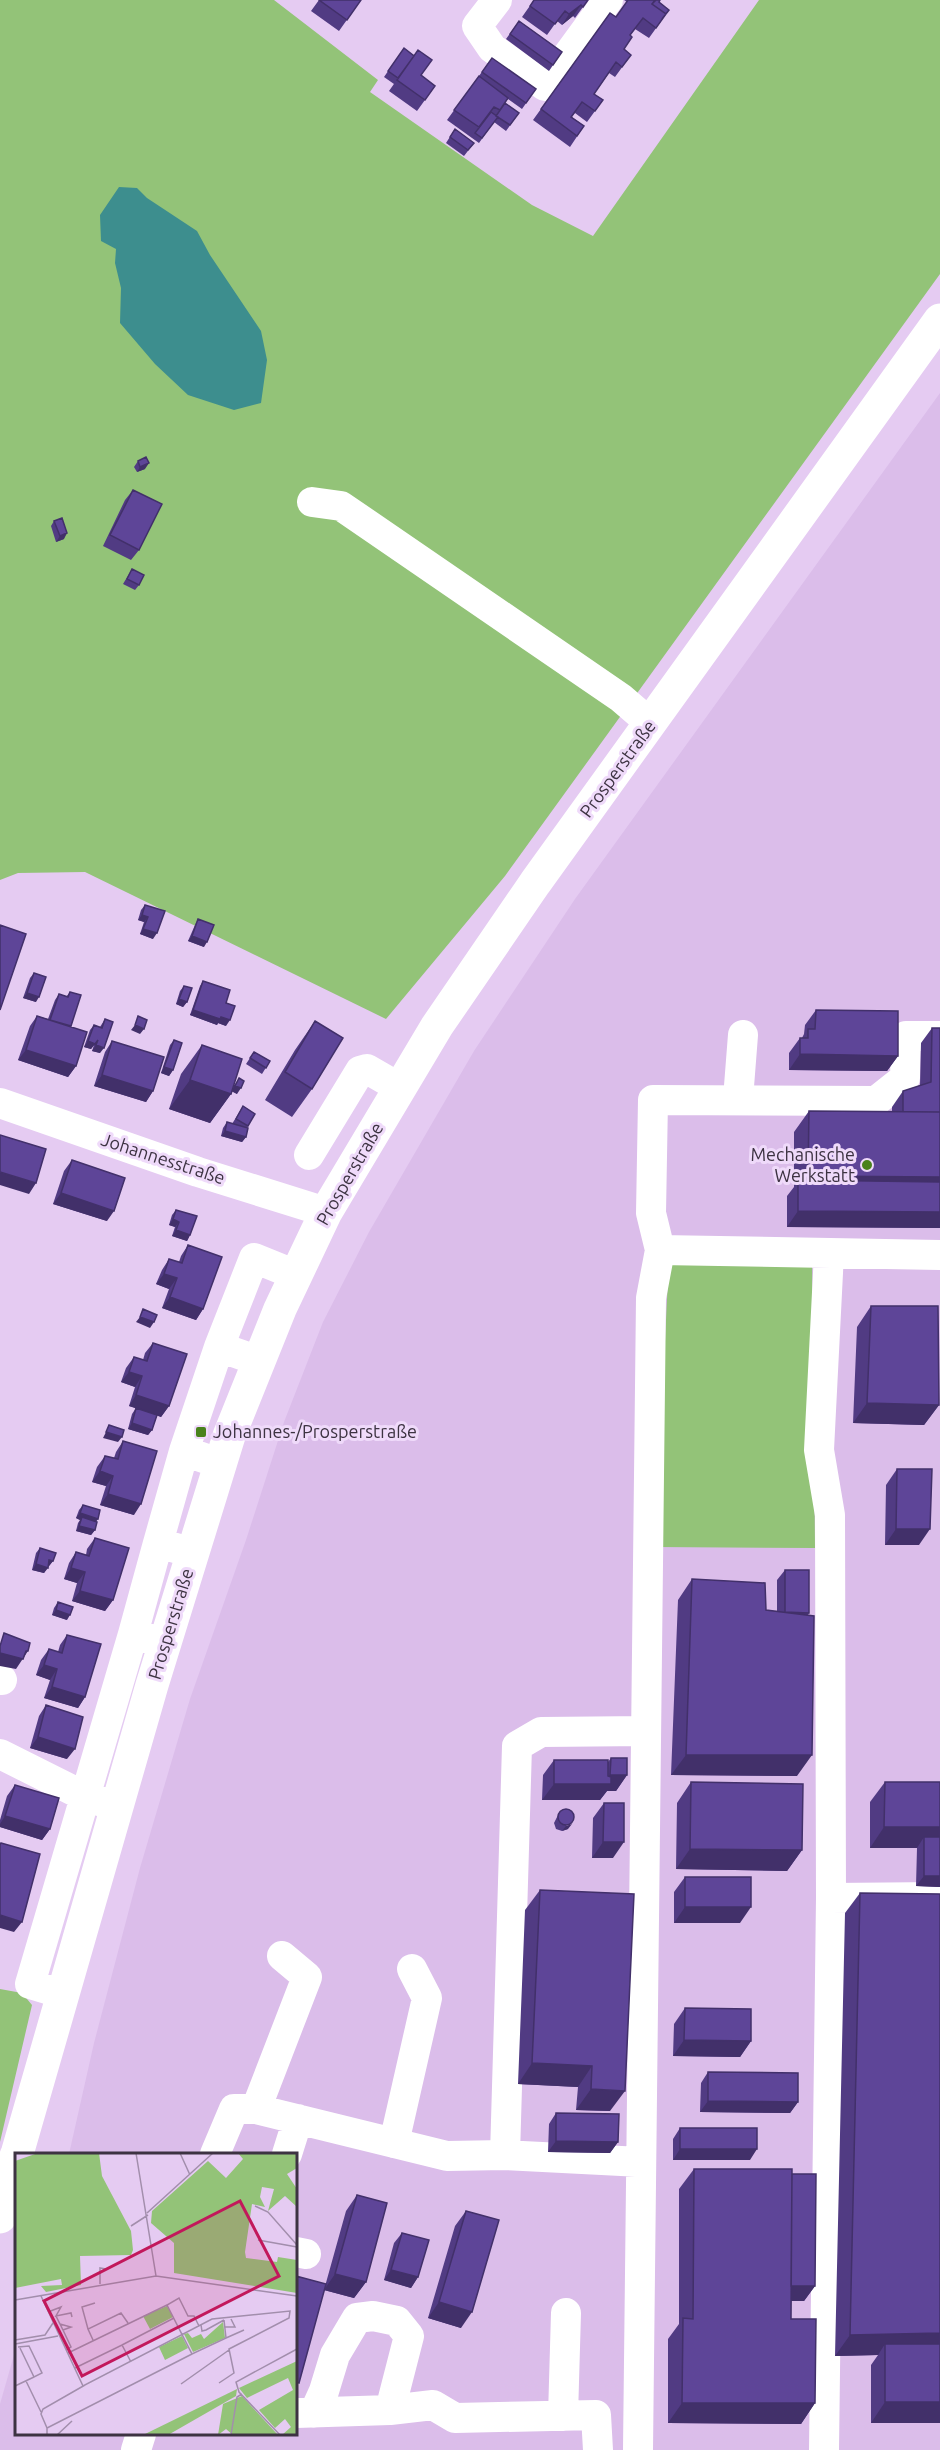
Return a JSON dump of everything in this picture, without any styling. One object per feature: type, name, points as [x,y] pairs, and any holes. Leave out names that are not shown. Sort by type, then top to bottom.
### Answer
[{"type":"main road","name":"Prosperstraße","points":[[18,2153],[166,1642],[229,1436],[296,1275],[326,1212],[444,1017],[536,883],[940,320]]},
{"type":"main road","name":"Prosperstraße","points":[[0,2217],[15,2162]]},
{"type":"street","points":[[497,0],[477,26],[492,48],[545,86],[608,0]]},
{"type":"street","points":[[312,502],[341,506],[612,691],[650,723]]},
{"type":"street","points":[[738,1099],[743,1035]]},
{"type":"street","points":[[638,2450],[651,1298],[660,1250],[651,1213],[653,1100],[876,1101],[905,1078],[906,1036],[940,1036]]},
{"type":"street","points":[[309,1155],[360,1071],[367,1070],[400,1089]]},
{"type":"street","name":"Johannesstraße","points":[[0,1103],[198,1172],[326,1212]]},
{"type":"street","points":[[660,1250],[940,1255]]},
{"type":"street","points":[[824,2450],[831,1898],[830,1515],[819,1450],[829,1253]]},
{"type":"street","points":[[63,1995],[30,1984],[86,1797],[184,1451],[219,1347],[254,1258],[296,1275]]},
{"type":"street","points":[[219,1347],[259,1361]]},
{"type":"street","points":[[184,1451],[221,1464]]},
{"type":"street","points":[[158,1543],[193,1553]]},
{"type":"street","points":[[133,1634],[166,1642]]},
{"type":"street","points":[[505,2155],[517,1746],[541,1732],[646,1731]]},
{"type":"street","points":[[0,1754],[86,1797],[118,1807]]},
{"type":"street","points":[[513,1894],[544,1896]]},
{"type":"street","points":[[831,1898],[940,1897]]},
{"type":"street","points":[[256,2109],[307,1977],[282,1956]]},
{"type":"street","points":[[394,2143],[427,1998],[412,1969]]},
{"type":"street","points":[[215,2153],[234,2109],[256,2109],[447,2156],[505,2155],[641,2162]]},
{"type":"street","points":[[287,2153],[298,2119]]},
{"type":"street","points":[[563,2416],[566,2313]]},
{"type":"street","points":[[305,2413],[324,2391],[336,2355],[357,2318],[373,2316],[398,2321],[409,2336],[390,2410]]},
{"type":"street","points":[[305,2413],[390,2410],[433,2405],[455,2418],[596,2415],[598,2450]]},
{"type":"street","points":[[136,2450],[140,2435]]},
{"type":"shaded area","points":[[119,187],[137,188],[147,198],[197,231],[210,255],[261,331],[267,360],[261,403],[234,410],[188,395],[155,364],[120,323],[121,288],[115,263],[116,249],[101,241],[100,215]]},
{"type":"shaded area","points":[[940,393],[940,2450],[0,2450],[0,2404],[15,2352],[15,2435],[297,2435],[297,2153],[69,2153],[94,2043],[140,1868],[190,1699],[246,1540],[284,1422],[323,1322],[369,1232],[474,1051],[575,899]]},
{"type":"green space","points":[[0,0],[274,0],[378,80],[370,92],[532,205],[593,236],[759,0],[940,0],[940,274],[505,876],[386,1019],[85,872],[18,873],[0,880]]},
{"type":"green space","points":[[812,1256],[815,1548],[655,1547],[669,1258]]},
{"type":"green space","points":[[0,1989],[22,1993],[32,2005],[0,2142]]},
{"type":"building","points":[[319,0],[361,0],[347,20]]},
{"type":"building","points":[[534,0],[588,0],[583,7],[581,5],[569,14],[565,11],[555,24],[530,6]]},
{"type":"building","points":[[628,0],[655,0],[652,4],[666,14],[656,28],[643,18],[630,35],[632,37],[624,49],[631,55],[622,67],[616,62],[594,94],[603,100],[595,111],[582,102],[571,117],[584,126],[577,136],[541,109],[610,13],[616,17]]},
{"type":"building","points":[[660,0],[659,2],[669,10],[666,14],[652,4]]},
{"type":"building","points":[[519,21],[562,52],[553,65],[510,34]]},
{"type":"building","points":[[404,48],[414,56],[398,78],[388,71]]},
{"type":"building","points":[[418,50],[432,60],[421,75],[435,86],[425,100],[397,80]]},
{"type":"building","points":[[492,58],[536,89],[526,103],[482,72]]},
{"type":"building","points":[[479,76],[508,98],[500,110],[494,107],[479,127],[454,110]]},
{"type":"building","points":[[505,103],[519,113],[510,125],[496,116]]},
{"type":"building","points":[[491,112],[498,117],[482,138],[475,133]]},
{"type":"building","points":[[455,129],[474,143],[468,150],[450,137]]},
{"type":"building","points":[[146,457],[149,463],[140,467],[138,461]]},
{"type":"building","points":[[133,490],[162,504],[139,550],[110,535]]},
{"type":"building","points":[[62,518],[67,533],[60,536],[54,521]]},
{"type":"building","points":[[132,569],[144,575],[139,585],[127,579]]},
{"type":"building","points":[[145,905],[165,911],[157,933],[143,929],[148,917],[142,915]]},
{"type":"building","points":[[198,919],[214,925],[207,942],[192,936]]},
{"type":"building","points":[[0,925],[26,934],[0,1010]]},
{"type":"building","points":[[34,973],[46,977],[39,997],[27,993]]},
{"type":"building","points":[[203,981],[230,990],[226,1003],[235,1006],[230,1020],[193,1010]]},
{"type":"building","points":[[184,986],[192,988],[187,1002],[179,999]]},
{"type":"building","points":[[70,992],[81,995],[71,1026],[50,1020],[59,994],[68,997]]},
{"type":"building","points":[[816,1010],[898,1011],[898,1056],[800,1054],[800,1038],[808,1038],[808,1029],[815,1029]]},
{"type":"building","points":[[37,1016],[87,1032],[76,1066],[26,1050]]},
{"type":"building","points":[[138,1016],[147,1020],[144,1029],[135,1025]]},
{"type":"building","points":[[105,1019],[113,1022],[104,1048],[96,1045],[98,1040],[95,1044],[88,1041],[94,1025],[102,1028]]},
{"type":"building","points":[[315,1021],[343,1038],[312,1089],[285,1072]]},
{"type":"building","points":[[932,1028],[940,1028],[940,1112],[903,1112],[903,1091],[931,1082]]},
{"type":"building","points":[[174,1040],[182,1043],[173,1070],[164,1067]]},
{"type":"building","points":[[112,1041],[164,1057],[153,1091],[102,1075]]},
{"type":"building","points":[[202,1045],[242,1059],[231,1094],[190,1080]]},
{"type":"building","points":[[254,1052],[270,1061],[266,1068],[250,1058]]},
{"type":"building","points":[[239,1078],[244,1081],[241,1088],[235,1086]]},
{"type":"building","points":[[243,1106],[255,1114],[248,1126],[236,1119]]},
{"type":"building","name":"Mechanische Werkstatt","points":[[809,1111],[940,1112],[940,1177],[808,1176]]},
{"type":"building","points":[[227,1122],[248,1128],[246,1137],[225,1131]]},
{"type":"building","points":[[0,1135],[46,1149],[36,1183],[0,1172]]},
{"type":"building","points":[[72,1160],[125,1178],[114,1211],[61,1193]]},
{"type":"building","points":[[798,1180],[940,1182],[940,1212],[798,1211]]},
{"type":"building","points":[[176,1210],[197,1216],[190,1235],[176,1230],[179,1222],[173,1219]]},
{"type":"building","points":[[188,1245],[222,1257],[203,1309],[170,1297],[177,1278],[164,1274],[169,1259],[182,1263]]},
{"type":"building","points":[[871,1306],[938,1306],[939,1405],[867,1403]]},
{"type":"building","points":[[143,1309],[157,1315],[154,1322],[140,1317]]},
{"type":"building","points":[[153,1343],[187,1354],[169,1406],[136,1395],[142,1376],[129,1372],[134,1357],[147,1361]]},
{"type":"building","points":[[136,1408],[157,1415],[152,1430],[132,1423]]},
{"type":"building","points":[[109,1425],[124,1430],[122,1437],[106,1432]]},
{"type":"building","points":[[123,1441],[157,1451],[141,1504],[108,1494],[113,1476],[100,1471],[105,1456],[118,1459]]},
{"type":"building","points":[[897,1469],[932,1469],[930,1529],[896,1529]]},
{"type":"building","points":[[83,1505],[100,1510],[98,1519],[80,1513]]},
{"type":"building","points":[[82,1517],[97,1522],[95,1530],[79,1526]]},
{"type":"building","points":[[95,1538],[129,1548],[113,1600],[80,1591],[85,1572],[71,1568],[76,1552],[89,1556]]},
{"type":"building","points":[[40,1548],[56,1553],[53,1561],[49,1560],[48,1568],[36,1564]]},
{"type":"building","points":[[785,1570],[809,1570],[809,1613],[785,1612]]},
{"type":"building","points":[[692,1579],[765,1583],[766,1610],[814,1616],[812,1755],[686,1755]]},
{"type":"building","points":[[58,1602],[73,1607],[70,1615],[56,1610]]},
{"type":"building","points":[[4,1633],[30,1643],[23,1659],[0,1653]]},
{"type":"building","points":[[67,1635],[101,1644],[85,1697],[52,1687],[57,1669],[44,1665],[49,1649],[62,1653]]},
{"type":"building","points":[[46,1705],[83,1717],[75,1749],[38,1737]]},
{"type":"building","points":[[611,1758],[627,1758],[627,1775],[610,1775]]},
{"type":"building","points":[[554,1760],[608,1760],[608,1776],[611,1777],[611,1784],[554,1784]]},
{"type":"building","points":[[691,1782],[803,1784],[802,1850],[690,1849]]},
{"type":"building","points":[[885,1782],[940,1782],[940,1827],[884,1827]]},
{"type":"building","points":[[15,1785],[59,1798],[50,1829],[5,1816]]},
{"type":"building","points":[[604,1803],[624,1803],[624,1842],[603,1842]]},
{"type":"building","points":[[563,1809],[569,1809],[574,1817],[572,1823],[563,1825],[558,1820],[558,1814]]},
{"type":"building","points":[[924,1837],[940,1837],[940,1876],[924,1876]]},
{"type":"building","points":[[1,1843],[40,1854],[22,1922],[0,1915]]},
{"type":"building","points":[[685,1877],[751,1877],[751,1907],[685,1907]]},
{"type":"building","points":[[540,1890],[634,1894],[625,2091],[591,2089],[592,2066],[532,2063]]},
{"type":"building","points":[[860,1893],[940,1894],[940,2333],[850,2335]]},
{"type":"building","points":[[685,2008],[751,2009],[751,2041],[684,2040]]},
{"type":"building","points":[[708,2072],[798,2073],[798,2102],[708,2101]]},
{"type":"building","points":[[556,2113],[619,2114],[618,2142],[556,2141]]},
{"type":"building","points":[[680,2128],[757,2128],[757,2149],[680,2149]]},
{"type":"building","points":[[694,2169],[792,2169],[791,2319],[816,2319],[815,2403],[682,2403],[683,2318],[693,2319]]},
{"type":"building","points":[[792,2174],[816,2174],[815,2286],[791,2286]]},
{"type":"building","points":[[357,2195],[387,2203],[366,2282],[335,2274]]},
{"type":"building","points":[[466,2211],[499,2220],[472,2312],[439,2302]]},
{"type":"building","points":[[402,2233],[429,2240],[418,2277],[391,2270]]},
{"type":"building","points":[[297,2276],[326,2284],[299,2383],[297,2382]]},
{"type":"building","points":[[885,2344],[940,2344],[940,2402],[885,2402]]},
{"type":"place","name":"Mechanische Werkstatt","points":[[867,1165]]},
{"type":"place","name":"Johannes-/Prosperstraße","points":[[201,1432]]}]
